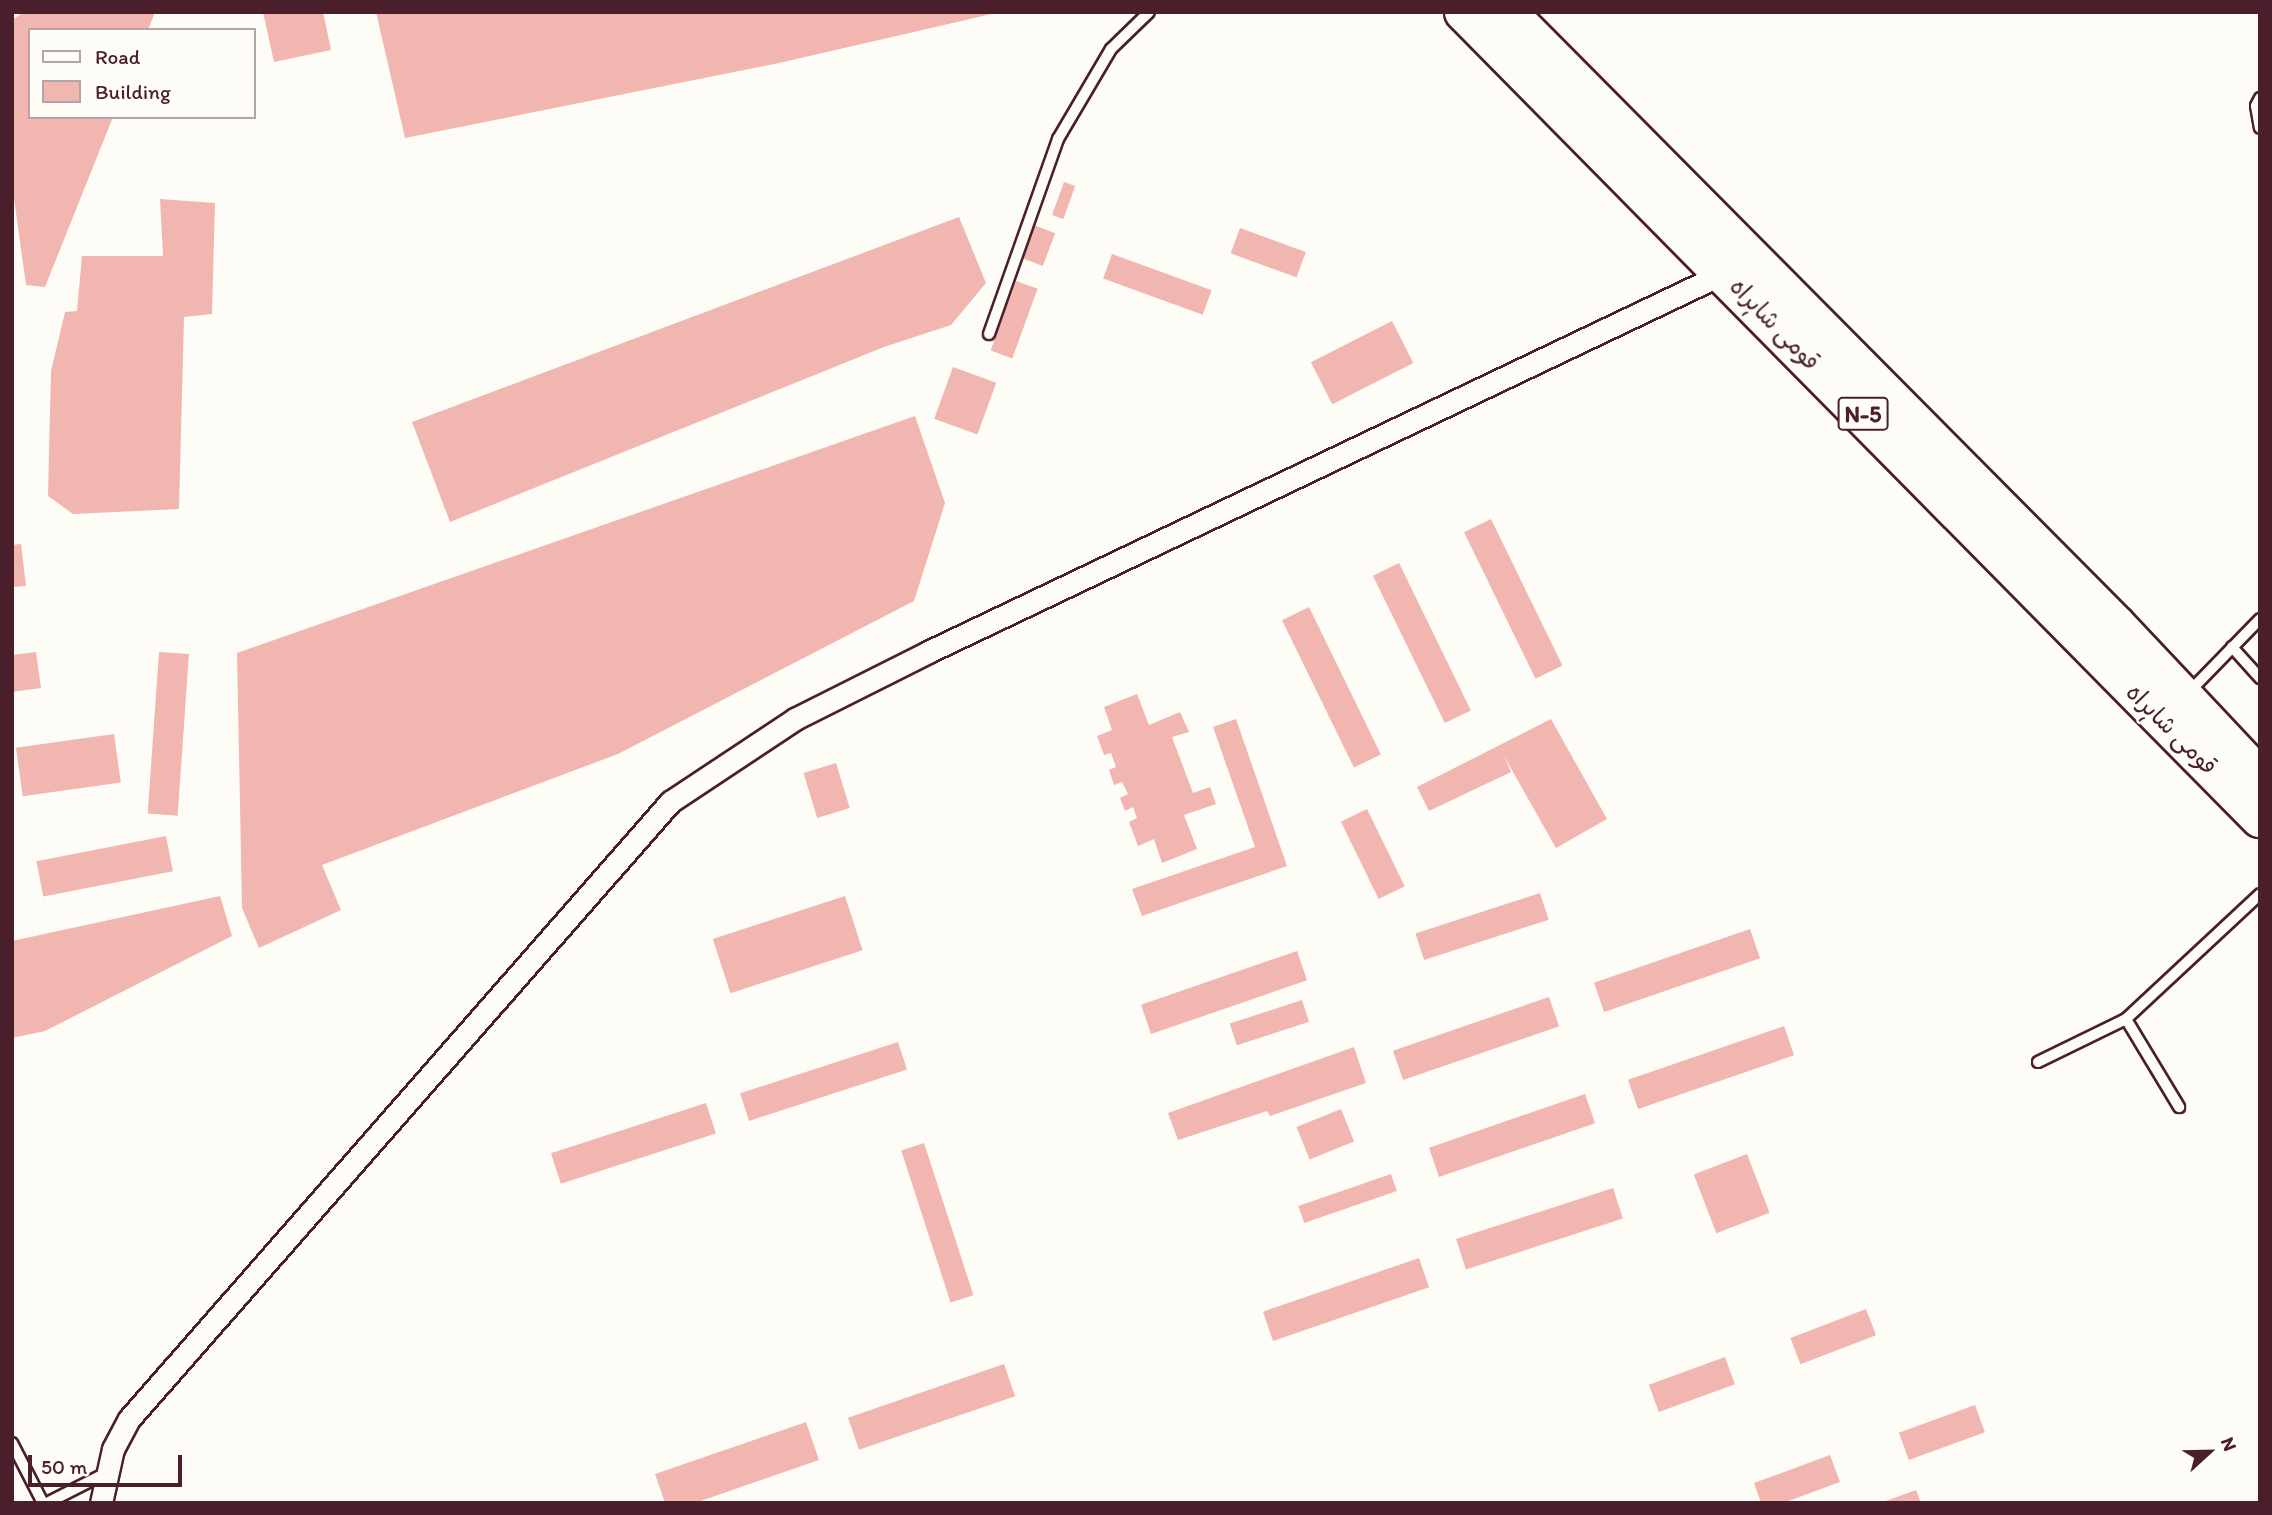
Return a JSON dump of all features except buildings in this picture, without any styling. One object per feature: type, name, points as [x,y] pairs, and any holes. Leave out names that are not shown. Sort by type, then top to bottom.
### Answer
[{"type":"highway","name":"قومی شاہراہ","points":[[1464,12],[2260,818]]},
{"type":"highway","name":"قومی شاہراہ","points":[[1507,12],[2185,696],[2260,778]]},
{"type":"street","points":[[101,1503],[113,1448],[130,1419],[670,802],[795,719],[928,652],[1724,273]]},
{"type":"lane","points":[[989,334],[1058,139],[1111,49],[1149,12]]},
{"type":"lane","points":[[2260,98],[2260,128]]},
{"type":"lane","points":[[2185,696],[2260,619]]},
{"type":"lane","points":[[2232,647],[2260,678]]},
{"type":"lane","points":[[2038,1062],[2126,1018],[2260,894]]},
{"type":"lane","points":[[2126,1018],[2179,1107]]},
{"type":"lane","points":[[12,1443],[45,1503],[110,1470]]}]
